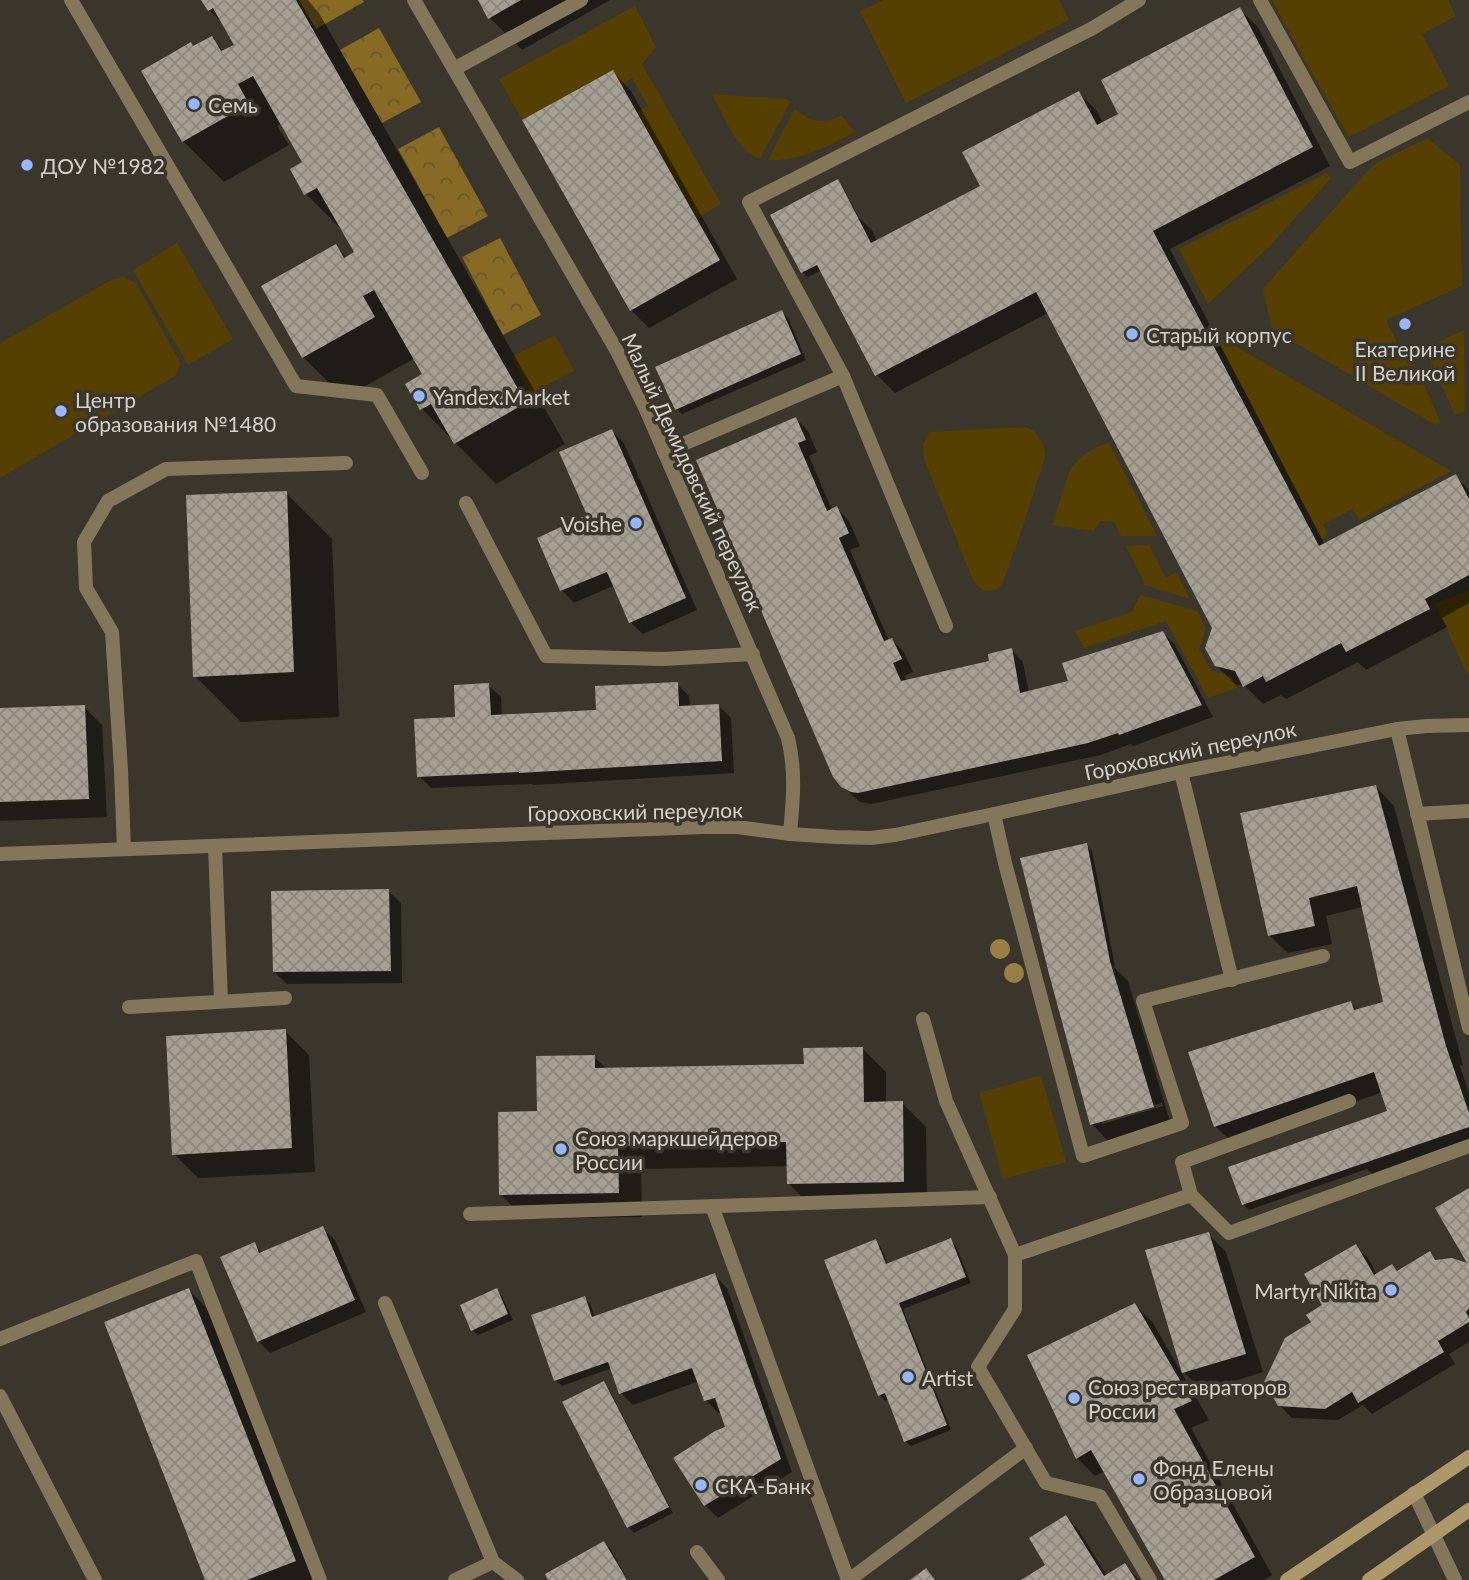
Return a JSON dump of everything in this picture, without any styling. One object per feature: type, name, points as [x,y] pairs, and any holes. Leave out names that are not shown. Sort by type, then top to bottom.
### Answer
[{"type":"main road","points":[[1287,1580],[1469,1457]]},
{"type":"main road","points":[[1369,1580],[1469,1510]]},
{"type":"street","points":[[71,0],[296,386],[377,395],[422,473]]},
{"type":"street","name":"Малый Демидовский переулок","points":[[414,0],[618,353],[664,452],[788,738],[794,776],[790,834]]},
{"type":"street","points":[[454,69],[581,0]]},
{"type":"street","points":[[946,626],[843,376],[749,202],[1093,28],[1139,0]]},
{"type":"street","points":[[1260,0],[1350,162],[1469,102]]},
{"type":"street","points":[[664,452],[843,376]]},
{"type":"street","points":[[124,849],[112,632],[86,588],[84,542],[108,501],[166,468],[345,463]]},
{"type":"street","points":[[466,503],[546,656],[663,659],[753,654]]},
{"type":"street","name":"Гороховский переулок","points":[[0,854],[704,827],[737,827],[790,834],[870,838],[895,835],[1181,772],[1397,729],[1469,725]]},
{"type":"street","points":[[1397,729],[1469,1028]]},
{"type":"street","points":[[1181,772],[1232,979]]},
{"type":"street","points":[[1417,814],[1469,811]]},
{"type":"street","points":[[994,814],[1083,1156],[1182,1123],[1143,1001],[1324,956]]},
{"type":"street","points":[[215,846],[221,1001]]},
{"type":"street","points":[[129,1007],[285,998]]},
{"type":"street","points":[[923,1019],[946,1101],[1015,1255],[1015,1309],[978,1367],[1046,1483],[1100,1496],[1150,1580]]},
{"type":"street","points":[[1349,1101],[1182,1162],[1191,1195],[1229,1233],[1469,1146]]},
{"type":"street","points":[[1015,1255],[1191,1195]]},
{"type":"street","points":[[470,1214],[990,1198]]},
{"type":"street","points":[[712,1206],[848,1580],[1026,1448]]},
{"type":"street","points":[[0,1339],[196,1261],[320,1580]]},
{"type":"street","points":[[385,1303],[493,1562],[517,1580]]},
{"type":"street","points":[[0,1396],[94,1580]]},
{"type":"street","points":[[1414,1493],[1455,1580]]},
{"type":"street","points":[[696,1552],[718,1580]]},
{"type":"street","points":[[455,1580],[493,1562]]},
{"type":"shaded area","points":[[883,0],[1059,0],[1069,20],[906,103],[860,11]]},
{"type":"shaded area","points":[[1272,0],[1448,0],[1456,16],[1422,34],[1449,86],[1349,137]]},
{"type":"shaded area","points":[[635,6],[656,47],[642,64],[721,204],[697,218],[637,112],[648,106],[632,78],[621,85],[522,120],[499,79]]},
{"type":"shaded area","points":[[712,94],[788,99],[790,103],[760,159],[737,141]]},
{"type":"shaded area","points":[[795,108],[811,119],[823,121],[841,115],[855,132],[802,156],[768,160]]},
{"type":"shaded area","points":[[1428,138],[1460,165],[1462,286],[1386,320],[1404,357],[1410,355],[1441,422],[1435,425],[1272,329],[1263,289],[1376,163]]},
{"type":"shaded area","points":[[1327,173],[1331,178],[1268,248],[1208,304],[1179,249]]},
{"type":"shaded area","points":[[177,243],[233,339],[188,365],[133,270]]},
{"type":"shaded area","name":"Центр образования №1480","points":[[124,277],[136,283],[179,360],[180,365],[175,376],[0,478],[0,343],[113,279]]},
{"type":"shaded area","points":[[1464,330],[1465,411],[1455,415],[1425,348]]},
{"type":"shaded area","points":[[555,335],[574,371],[530,394],[511,357]]},
{"type":"shaded area","points":[[1220,337],[1451,471],[1359,520],[1352,509],[1323,525],[1328,535],[1322,539],[1217,339]]},
{"type":"shaded area","points":[[1025,427],[1040,439],[1045,457],[1003,582],[998,589],[987,591],[973,580],[924,459],[923,445],[929,432]]},
{"type":"shaded area","points":[[1109,443],[1157,536],[1121,536],[1114,522],[1100,521],[1094,531],[1052,525],[1070,470],[1087,453]]},
{"type":"shaded area","points":[[1149,545],[1166,578],[1176,572],[1190,599],[1144,585],[1126,546]]},
{"type":"shaded area","points":[[1469,590],[1469,674],[1467,674],[1435,604]]},
{"type":"shaded area","points":[[1140,595],[1197,611],[1206,628],[1199,649],[1211,671],[1232,676],[1237,688],[1208,698],[1166,621],[1084,648],[1075,631],[1132,612]]},
{"type":"shaded area","points":[[1041,1075],[1066,1162],[1003,1179],[979,1093]]},
{"type":"green space","points":[[299,0],[363,0],[364,2],[316,29]]},
{"type":"green space","points":[[379,28],[421,102],[382,123],[340,50]]},
{"type":"green space","points":[[439,127],[488,216],[447,238],[398,149]]},
{"type":"green space","points":[[500,238],[541,315],[503,335],[462,257]]},
{"type":"building","points":[[201,0],[296,0],[526,403],[454,444],[431,404],[420,410],[405,384],[422,374],[374,290],[363,296],[375,317],[302,358],[261,286],[336,244],[344,258],[354,252],[317,188],[304,195],[290,169],[302,162],[253,76],[238,84],[249,104],[182,142],[141,71],[191,42],[193,46],[212,36],[221,51],[234,45],[213,8],[208,11]]},
{"type":"building","points":[[478,0],[521,0],[488,19]]},
{"type":"building","name":"Старый корпуc","points":[[1240,7],[1313,147],[1153,231],[1319,546],[1456,474],[1469,499],[1469,575],[1425,599],[1430,609],[1346,652],[1341,643],[1266,682],[1263,676],[1243,687],[1235,671],[1215,666],[1205,648],[1212,628],[1036,292],[875,376],[817,265],[801,273],[770,215],[838,179],[871,243],[980,186],[962,152],[1079,91],[1097,125],[1118,114],[1101,80]]},
{"type":"building","points":[[613,70],[720,260],[630,311],[522,120]]},
{"type":"building","points":[[782,310],[801,354],[675,410],[655,367]]},
{"type":"building","points":[[796,417],[806,440],[798,443],[827,511],[837,506],[849,533],[839,538],[884,641],[892,638],[902,659],[893,663],[901,681],[989,661],[988,654],[1012,648],[1020,693],[1068,681],[1062,663],[1163,631],[1202,705],[1119,735],[1118,733],[1088,743],[858,793],[841,787],[833,777],[696,460]]},
{"type":"building","points":[[612,429],[686,598],[629,623],[607,572],[560,591],[537,538],[587,515],[559,452]]},
{"type":"building","points":[[287,491],[294,672],[193,677],[186,495]]},
{"type":"building","points":[[678,682],[679,706],[719,704],[722,761],[417,777],[414,719],[455,717],[454,685],[489,683],[491,715],[596,710],[595,686]]},
{"type":"building","points":[[85,705],[89,799],[0,802],[0,708]]},
{"type":"building","points":[[1376,785],[1446,1046],[1469,1113],[1469,1127],[1242,1205],[1228,1167],[1387,1111],[1374,1072],[1214,1127],[1188,1052],[1351,1001],[1354,1010],[1383,1002],[1357,886],[1309,898],[1315,926],[1268,936],[1240,813]]},
{"type":"building","points":[[1087,843],[1110,961],[1154,1107],[1090,1125],[1020,858]]},
{"type":"building","points":[[389,889],[391,971],[273,972],[271,891]]},
{"type":"building","points":[[286,1029],[292,1148],[172,1155],[166,1036]]},
{"type":"building","points":[[863,1047],[864,1102],[903,1101],[904,1182],[787,1184],[786,1142],[618,1146],[619,1193],[499,1195],[498,1112],[537,1111],[536,1056],[595,1055],[595,1068],[804,1064],[803,1048]]},
{"type":"building","name":"Martyr Nikita","points":[[1469,1188],[1469,1308],[1466,1312],[1469,1322],[1438,1341],[1444,1352],[1358,1403],[1352,1392],[1325,1409],[1278,1406],[1264,1382],[1285,1338],[1311,1322],[1306,1315],[1322,1305],[1304,1274],[1356,1244],[1374,1275],[1392,1264],[1397,1271],[1430,1251],[1435,1260],[1452,1258],[1467,1263],[1435,1208]]},
{"type":"building","points":[[323,1226],[355,1300],[257,1342],[220,1257],[255,1242],[259,1253]]},
{"type":"building","points":[[1209,1232],[1246,1354],[1182,1373],[1145,1250]]},
{"type":"building","points":[[951,1238],[966,1277],[899,1303],[947,1425],[904,1442],[885,1393],[878,1396],[824,1260],[876,1239],[886,1264]]},
{"type":"building","points":[[715,1273],[781,1459],[704,1506],[673,1458],[725,1427],[715,1398],[704,1401],[692,1368],[619,1394],[608,1362],[554,1381],[531,1315],[585,1296],[592,1317]]},
{"type":"building","points":[[189,1288],[296,1561],[247,1580],[205,1580],[104,1322]]},
{"type":"building","points":[[497,1288],[508,1314],[471,1331],[460,1305]]},
{"type":"building","points":[[1135,1303],[1192,1401],[1174,1409],[1255,1557],[1214,1580],[1165,1580],[1091,1450],[1076,1459],[1027,1355]]},
{"type":"building","points":[[604,1381],[669,1507],[627,1528],[562,1402]]},
{"type":"building","points":[[1066,1515],[1104,1576],[1125,1563],[1136,1580],[1021,1580],[1045,1565],[1029,1538]]},
{"type":"building","points":[[604,1541],[627,1580],[548,1580],[545,1574]]},
{"type":"building","points":[[926,1568],[935,1580],[910,1580]]},
{"type":"place","name":"Семь","points":[[194,104]]},
{"type":"place","name":"ДОУ №1982","points":[[27,165]]},
{"type":"place","name":"Екатерине II Великой","points":[[1405,324]]},
{"type":"place","name":"Старый корпуc","points":[[1132,334]]},
{"type":"place","name":"Yandex.Market","points":[[419,396]]},
{"type":"place","name":"Центр образования №1480","points":[[61,411]]},
{"type":"place","name":"Voishe","points":[[636,523]]},
{"type":"place","name":"Союз маркшейдеров России","points":[[561,1149]]},
{"type":"place","name":"Martyr Nikita","points":[[1391,1290]]},
{"type":"place","name":"Artist","points":[[908,1377]]},
{"type":"place","name":"Союз реставраторов России","points":[[1074,1398]]},
{"type":"place","name":"Фонд Елены Образцовой","points":[[1139,1479]]},
{"type":"place","name":"СКА-Банк","points":[[701,1485]]}]
